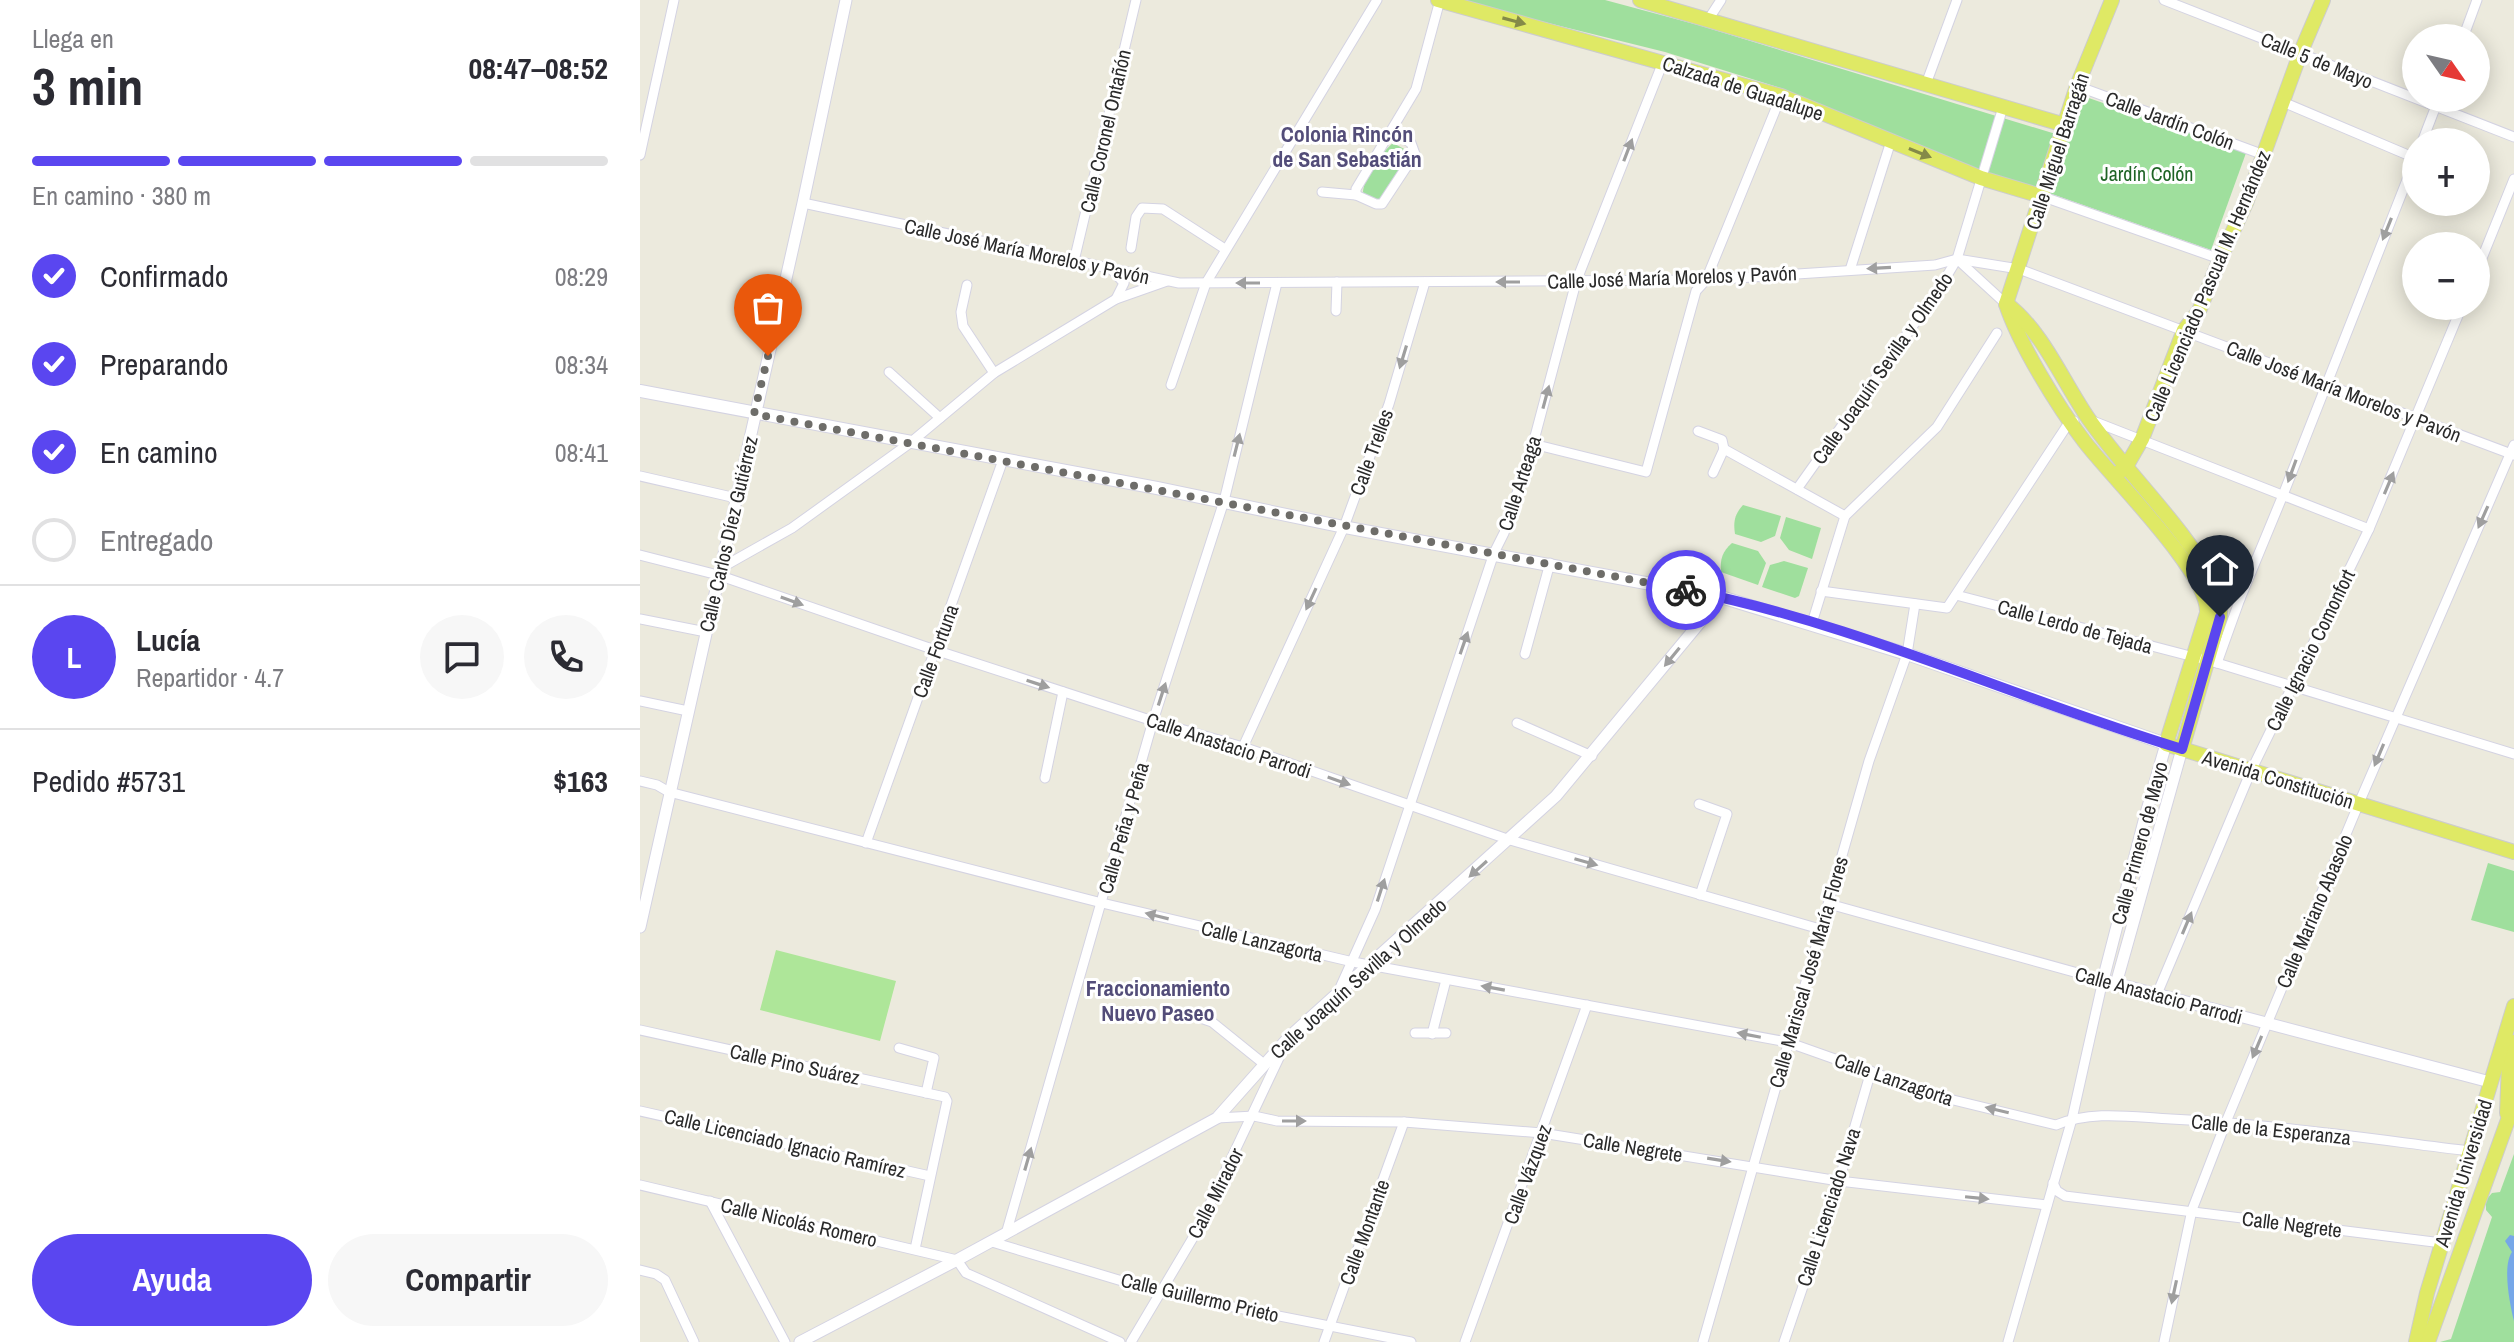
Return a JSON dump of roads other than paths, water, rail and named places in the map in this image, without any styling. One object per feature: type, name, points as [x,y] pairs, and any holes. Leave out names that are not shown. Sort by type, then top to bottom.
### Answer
[{"type":"main road","points":[[1640,0],[2065,125]]},
{"type":"main road","name":"Calle Miguel Barragán","points":[[2006,304],[2077,86],[2112,0]]},
{"type":"main road","name":"Calle Licenciado Pascual M. Hernández","points":[[2115,476],[2127,465],[2142,439],[2184,330],[2199,311],[2246,203],[2323,0]]},
{"type":"main road","name":"Calzada de Guadalupe","points":[[1439,2],[1781,96],[1981,178],[2041,196]]},
{"type":"main road","points":[[2006,304],[2025,318],[2089,420],[2127,465],[2137,491]]},
{"type":"main road","points":[[2006,304],[2014,328],[2070,421],[2115,476],[2137,491],[2193,564],[2213,581],[2213,598]]},
{"type":"main road","name":"Avenida Constitución","points":[[640,391],[1721,597],[1907,654],[2166,744],[2514,852]]},
{"type":"main road","name":"Calle Primero de Mayo","points":[[2166,744],[2193,657],[2220,617],[2213,598]]},
{"type":"main road","name":"Calle Primero de Mayo","points":[[2182,749],[2213,662],[2210,630]]},
{"type":"main road","name":"Avenida Universidad","points":[[2416,1342],[2419,1320],[2514,1006]]},
{"type":"main road","points":[[2507,1123],[2509,1063],[2514,1042]]},
{"type":"main road","name":"Avenida Universidad","points":[[2428,1342],[2514,1103]]},
{"type":"street","points":[[640,155],[674,0]]},
{"type":"street","name":"Calle Carlos Díez Gutiérrez","points":[[640,927],[646,871],[688,711],[846,0]]},
{"type":"street","name":"Calle Coronel Ontañón","points":[[1074,261],[1136,0]]},
{"type":"street","points":[[1171,385],[1206,283],[1377,0]]},
{"type":"street","points":[[1708,20],[1721,0]]},
{"type":"street","points":[[1926,84],[1957,0]]},
{"type":"street","name":"Calle 5 de Mayo","points":[[2164,0],[2402,90]]},
{"type":"street","points":[[2468,24],[2477,0]]},
{"type":"street","points":[[1356,195],[1356,189],[1416,89],[1439,2]]},
{"type":"street","name":"Calle Arteaga","points":[[1338,993],[1375,910],[1494,553],[1504,533],[1533,444],[1576,282],[1663,62]]},
{"type":"street","name":"Calle Jardín Colón","points":[[2077,86],[2264,155]]},
{"type":"street","points":[[1533,444],[1646,472],[1696,291],[1706,280],[1781,96]]},
{"type":"street","points":[[2283,102],[2402,151]]},
{"type":"street","name":"Calle Joaquín Sevilla y Olmedo","points":[[1797,489],[1957,259],[2003,107]]},
{"type":"street","name":"Calle 5 de Mayo","points":[[2458,112],[2514,137]]},
{"type":"street","points":[[1322,192],[1356,195],[1382,204],[1415,154],[1411,143],[1392,132]]},
{"type":"street","points":[[1850,270],[1891,141]]},
{"type":"street","points":[[2490,238],[2514,179]]},
{"type":"street","points":[[2213,662],[2283,495],[2402,192]]},
{"type":"street","points":[[2041,196],[2220,259]]},
{"type":"street","name":"Calle José María Morelos y Pavón","points":[[803,203],[1167,281],[1206,283],[1706,280],[1935,265],[1957,259],[2019,269],[2416,418],[2513,451]]},
{"type":"street","points":[[1131,248],[1136,217],[1142,208],[1163,209],[1225,249]]},
{"type":"street","points":[[1957,259],[2006,304]]},
{"type":"street","points":[[1109,268],[1120,275],[1124,283],[1116,299]]},
{"type":"street","points":[[720,571],[792,528],[910,443],[994,373],[1116,299],[1167,281]]},
{"type":"street","points":[[1336,311],[1337,282]]},
{"type":"street","name":"Calle Trelles","points":[[1243,747],[1344,527],[1389,404],[1425,282]]},
{"type":"street","name":"Calle Peña y Peña","points":[[1006,1234],[1153,721],[1224,501],[1277,283]]},
{"type":"street","points":[[967,285],[961,312],[963,326],[994,373]]},
{"type":"street","name":"Calle Ignacio Comonfort","points":[[2157,994],[2251,771],[2369,529],[2456,320]]},
{"type":"street","points":[[1812,623],[1845,516],[1937,427],[1997,333]]},
{"type":"street","points":[[889,372],[940,418]]},
{"type":"street","points":[[1821,591],[1947,608],[2070,421],[2089,420],[2142,439],[2369,529]]},
{"type":"street","points":[[1698,431],[1722,440],[1724,449],[1713,473]]},
{"type":"street","points":[[1724,449],[1845,516]]},
{"type":"street","name":"Calle Mariano Abasolo","points":[[2164,1342],[2192,1210],[2226,1122],[2359,803],[2513,451]]},
{"type":"street","name":"Calle Fortuna","points":[[866,843],[1003,460]]},
{"type":"street","points":[[640,476],[736,498]]},
{"type":"street","name":"Calle Anastacio Parrodi","points":[[640,555],[720,571],[935,650],[1243,747],[1510,840],[1820,929]]},
{"type":"street","points":[[1525,654],[1550,563]]},
{"type":"street","name":"Calle Lerdo de Tejada","points":[[1956,595],[2213,662],[2514,754]]},
{"type":"street","name":"Calle Joaquín Sevilla y Olmedo","points":[[800,1342],[992,1242],[1217,1118],[1289,1037],[1556,796],[1721,597]]},
{"type":"street","points":[[2213,598],[2240,599]]},
{"type":"street","name":"Calle Mariscal José María Flores","points":[[1703,1342],[1869,761],[1907,654],[1915,604]]},
{"type":"street","points":[[640,619],[706,632]]},
{"type":"street","points":[[1045,778],[1063,692]]},
{"type":"street","points":[[640,701],[688,711]]},
{"type":"street","points":[[1517,723],[1592,756]]},
{"type":"street","name":"Calle Primero de Mayo","points":[[2008,1342],[2072,1119],[2103,980],[2166,744]]},
{"type":"street","name":"Calle Primero de Mayo","points":[[2116,984],[2182,749]]},
{"type":"street","name":"Calle Lanzagorta","points":[[640,781],[669,792],[1102,903],[1353,962],[1787,1042],[1945,1098],[2056,1125],[2072,1119]]},
{"type":"street","points":[[1699,804],[1727,814],[1700,895]]},
{"type":"street","name":"Calle Anastacio Parrodi","points":[[1829,904],[2116,984],[2490,1082]]},
{"type":"street","points":[[1432,1034],[1446,980]]},
{"type":"street","name":"Calle Vázquez","points":[[1465,1342],[1587,1005]]},
{"type":"street","points":[[1189,1014],[1212,1022],[1264,1064]]},
{"type":"street","name":"Calle Pino Suárez","points":[[640,1030],[945,1097],[947,1101],[930,1176]]},
{"type":"street","points":[[1415,1033],[1446,1033]]},
{"type":"street","name":"Calle Mirador","points":[[1131,1342],[1197,1231],[1289,1037]]},
{"type":"street","points":[[899,1048],[934,1058],[926,1093]]},
{"type":"street","name":"Calle Licenciado Nava","points":[[1784,1342],[1839,1181],[1871,1071]]},
{"type":"street","name":"Calle Licenciado Ignacio Ramírez","points":[[640,1111],[930,1176]]},
{"type":"street","name":"Calle de la Esperanza","points":[[2072,1119],[2104,1115],[2226,1122],[2470,1151]]},
{"type":"street","name":"Calle Negrete","points":[[1217,1118],[1254,1116],[1277,1121],[1404,1122],[1542,1133],[1839,1181],[2047,1205]]},
{"type":"street","name":"Calle Montante","points":[[1324,1342],[1404,1122]]},
{"type":"street","points":[[915,1249],[930,1176]]},
{"type":"street","name":"Calle Negrete","points":[[2053,1183],[2057,1191],[2065,1196],[2442,1243]]},
{"type":"street","name":"Calle Nicolás Romero","points":[[640,1185],[957,1260]]},
{"type":"street","points":[[710,1201],[785,1342]]},
{"type":"street","name":"Calle Guillermo Prieto","points":[[992,1242],[1162,1293],[1411,1342]]},
{"type":"street","points":[[957,1260],[966,1273],[1120,1342]]},
{"type":"street","points":[[640,1270],[665,1280],[694,1342]]},
{"type":"water","points":[[2510,1235],[2514,1236],[2514,1321],[2507,1276],[2512,1252],[2505,1241]]},
{"type":"district","name":"Colonia Rincón de San Sebastián","points":[[1347,146]]},
{"type":"district","name":"Fraccionamiento Nuevo Paseo","points":[[1158,1000]]},
{"type":"park label","name":"Jardín Colón","points":[[2147,173]]}]
